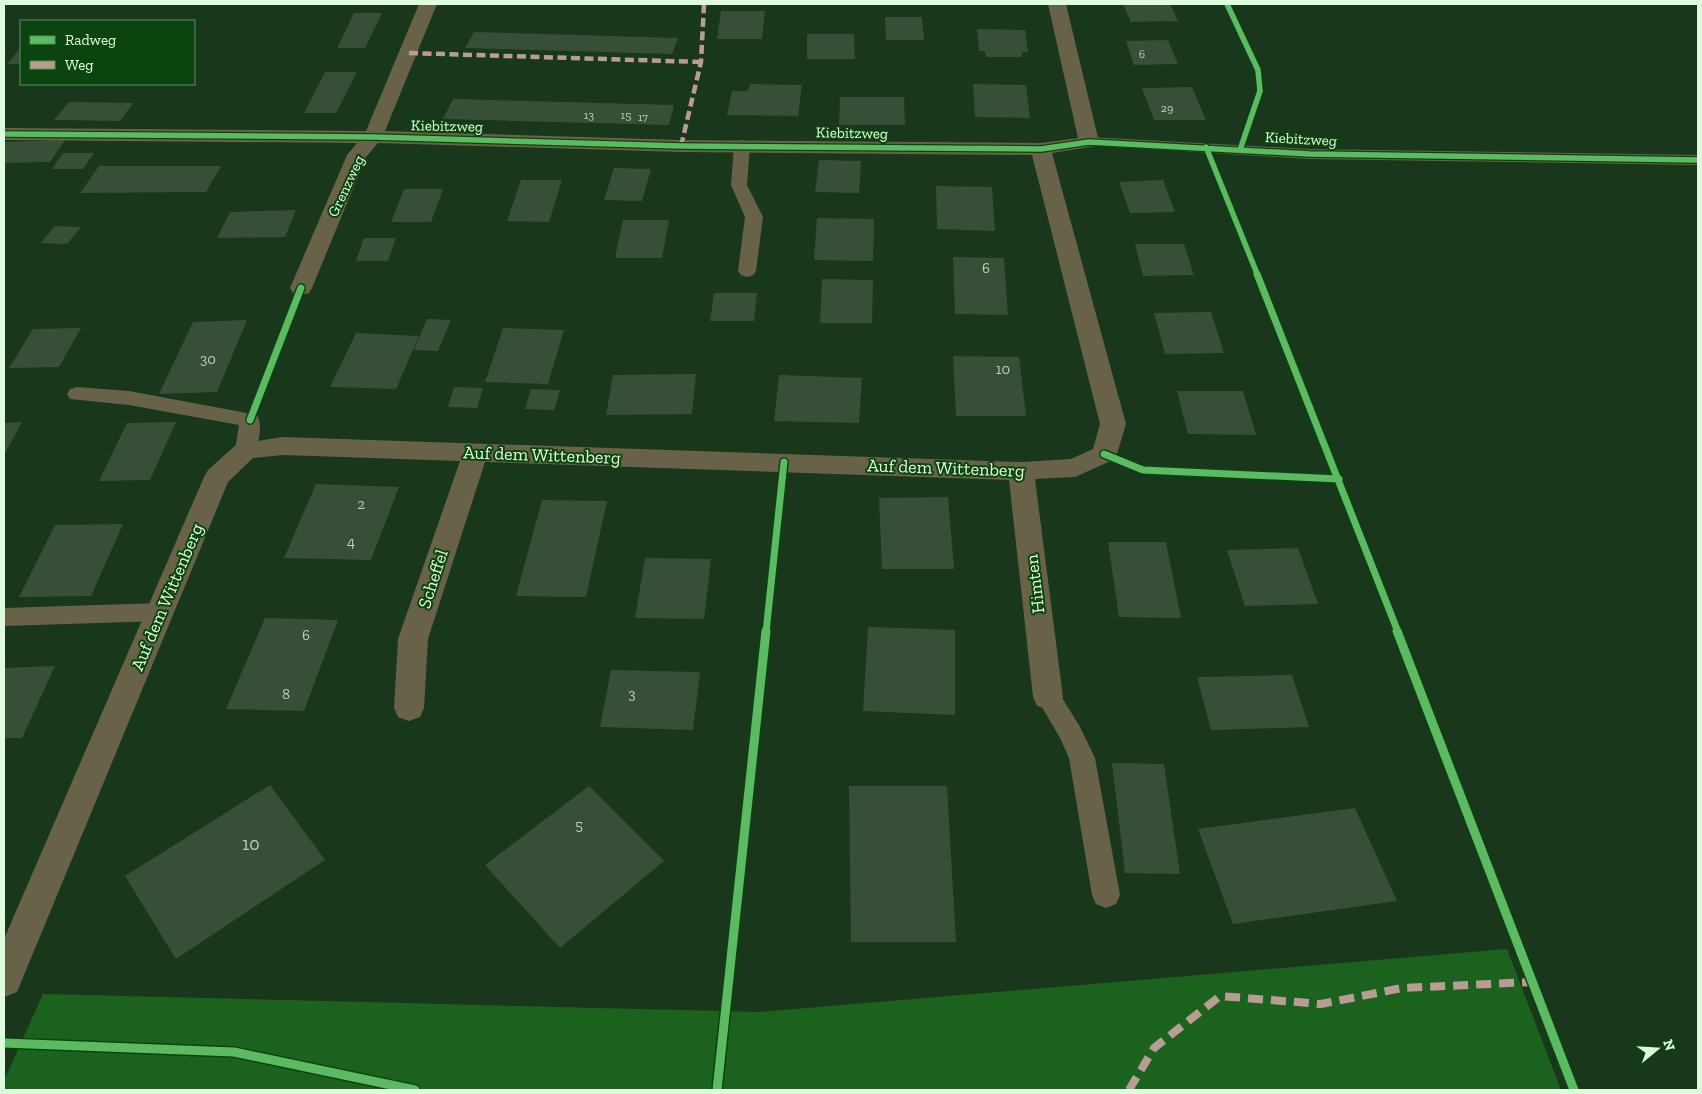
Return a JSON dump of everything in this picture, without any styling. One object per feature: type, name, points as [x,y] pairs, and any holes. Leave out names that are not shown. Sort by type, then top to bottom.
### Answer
[{"type":"street","name":"Grenzweg","points":[[301,288],[357,156],[373,137],[428,4]]},
{"type":"street","points":[[1056,4],[1089,142]]},
{"type":"street","name":"Kiebitzweg","points":[[4,134],[373,137],[671,146],[1041,148],[1089,142]]},
{"type":"street","name":"Auf dem Wittenberg","points":[[4,980],[217,477],[246,450],[283,446],[1021,471],[1075,468],[1104,454],[1113,424],[1041,148]]},
{"type":"street","name":"Scheffel","points":[[409,708],[413,639],[475,454]]},
{"type":"street","name":"Himten","points":[[1021,471],[1048,697]]},
{"type":"lane","name":"Kiebitzweg","points":[[1089,142],[1310,154],[1698,160]]},
{"type":"lane","points":[[742,145],[739,185],[754,217],[747,271]]},
{"type":"lane","points":[[77,394],[130,398],[250,420],[246,450]]},
{"type":"lane","points":[[4,617],[161,612]]},
{"type":"lane","points":[[1048,697],[1070,732],[1082,758],[1106,895]]},
{"type":"green space","points":[[1507,949],[1561,1090],[4,1090],[4,1081],[43,994],[760,1012]]},
{"type":"building","points":[[1123,4],[1170,4],[1178,21],[1131,22]]},
{"type":"building","points":[[721,11],[765,11],[762,39],[717,39]]},
{"type":"building","points":[[354,13],[382,13],[365,48],[337,48]]},
{"type":"building","points":[[885,17],[922,17],[924,40],[886,40]]},
{"type":"building","points":[[977,29],[1025,30],[1028,52],[1022,52],[1022,57],[986,57],[985,51],[979,51]]},
{"type":"building","points":[[474,32],[678,38],[672,54],[465,48]]},
{"type":"building","points":[[807,34],[854,34],[855,59],[807,59]]},
{"type":"building","points":[[1168,40],[1178,64],[1134,65],[1126,41]]},
{"type":"building","points":[[20,48],[20,64],[7,64]]},
{"type":"building","points":[[325,72],[357,72],[336,113],[304,113]]},
{"type":"building","points":[[750,84],[802,85],[798,116],[727,115],[732,91],[748,91]]},
{"type":"building","points":[[973,84],[1026,85],[1030,118],[975,117]]},
{"type":"building","points":[[1192,87],[1206,120],[1154,120],[1142,88]]},
{"type":"building","points":[[840,97],[904,97],[905,125],[839,125]]},
{"type":"building","points":[[453,99],[674,105],[669,125],[443,119]]},
{"type":"building","points":[[69,102],[133,103],[120,121],[54,120]]},
{"type":"building","points":[[65,140],[50,162],[4,163],[4,142]]},
{"type":"building","points":[[63,153],[94,153],[83,169],[52,169]]},
{"type":"building","points":[[819,160],[861,161],[859,193],[815,192]]},
{"type":"building","points":[[99,166],[221,166],[206,192],[80,193]]},
{"type":"building","points":[[614,168],[651,169],[642,201],[604,200]]},
{"type":"building","points":[[521,180],[562,180],[549,222],[507,221]]},
{"type":"building","points":[[1163,180],[1175,212],[1130,213],[1119,182]]},
{"type":"building","points":[[936,186],[992,187],[995,231],[937,229]]},
{"type":"building","points":[[404,189],[443,189],[431,222],[391,222]]},
{"type":"building","points":[[296,210],[285,237],[217,238],[230,212]]},
{"type":"building","points":[[817,218],[874,219],[873,261],[814,260]]},
{"type":"building","points":[[623,220],[669,220],[662,258],[615,258]]},
{"type":"building","points":[[55,226],[81,227],[67,244],[41,243]]},
{"type":"building","points":[[364,238],[396,238],[388,261],[356,261]]},
{"type":"building","points":[[1135,244],[1184,244],[1194,275],[1143,276]]},
{"type":"building","points":[[953,257],[1004,258],[1008,315],[955,314]]},
{"type":"building","points":[[822,279],[873,280],[872,323],[820,323]]},
{"type":"building","points":[[714,293],[757,293],[754,321],[710,321]]},
{"type":"building","points":[[1211,312],[1224,353],[1165,354],[1154,313]]},
{"type":"building","points":[[427,319],[451,320],[438,351],[414,350]]},
{"type":"building","points":[[247,320],[217,392],[159,394],[193,322]]},
{"type":"building","points":[[81,328],[59,367],[9,368],[33,329]]},
{"type":"building","points":[[503,328],[564,330],[548,384],[485,382]]},
{"type":"building","points":[[356,333],[419,336],[396,389],[330,387]]},
{"type":"building","points":[[953,356],[1019,357],[1026,416],[956,416]]},
{"type":"building","points":[[696,374],[692,414],[606,415],[613,375]]},
{"type":"building","points":[[779,375],[862,378],[859,423],[774,421]]},
{"type":"building","points":[[454,387],[483,388],[477,408],[448,407]]},
{"type":"building","points":[[531,389],[560,390],[554,410],[525,409]]},
{"type":"building","points":[[1177,391],[1243,391],[1256,435],[1188,434]]},
{"type":"building","points":[[22,422],[4,455],[4,423]]},
{"type":"building","points":[[176,422],[150,480],[99,481],[127,423]]},
{"type":"building","points":[[316,484],[399,487],[371,560],[284,558]]},
{"type":"building","points":[[948,497],[954,569],[882,569],[879,498]]},
{"type":"building","points":[[542,500],[607,501],[586,597],[516,596]]},
{"type":"building","points":[[123,524],[91,596],[19,597],[55,525]]},
{"type":"building","points":[[1108,542],[1166,542],[1181,618],[1119,617]]},
{"type":"building","points":[[1298,548],[1318,604],[1245,606],[1227,550]]},
{"type":"building","points":[[645,558],[711,559],[704,619],[635,618]]},
{"type":"building","points":[[265,618],[338,620],[304,711],[226,709]]},
{"type":"building","points":[[868,627],[955,630],[955,715],[863,711]]},
{"type":"building","points":[[55,666],[22,738],[4,738],[4,668]]},
{"type":"building","points":[[611,670],[700,672],[693,730],[600,727]]},
{"type":"building","points":[[1292,675],[1309,727],[1211,730],[1197,677]]},
{"type":"building","points":[[1112,763],[1164,764],[1180,874],[1125,873]]},
{"type":"building","points":[[270,785],[325,860],[176,959],[125,876]]},
{"type":"building","points":[[589,786],[664,861],[560,948],[485,865]]},
{"type":"building","points":[[849,786],[947,786],[956,942],[851,942]]},
{"type":"building","points":[[1355,808],[1397,901],[1233,924],[1198,829]]},
{"type":"marked path","points":[[681,146],[701,62],[704,4]]},
{"type":"marked path","points":[[409,53],[701,62]]},
{"type":"marked path","points":[[1129,1090],[1154,1048],[1220,996],[1321,1004],[1402,988],[1533,982]]},
{"type":"cycle path","points":[[1227,4],[1258,70],[1260,91],[1240,150]]},
{"type":"cycle path","points":[[4,134],[373,137],[681,146],[1041,149],[1089,142],[1310,154],[1698,160]]},
{"type":"cycle path","points":[[1206,147],[1339,479],[1574,1090]]},
{"type":"cycle path","points":[[250,420],[301,288]]},
{"type":"cycle path","points":[[1104,454],[1143,470],[1339,479]]},
{"type":"cycle path","points":[[717,1090],[784,462]]},
{"type":"cycle path","points":[[4,1043],[234,1052],[415,1090]]}]
